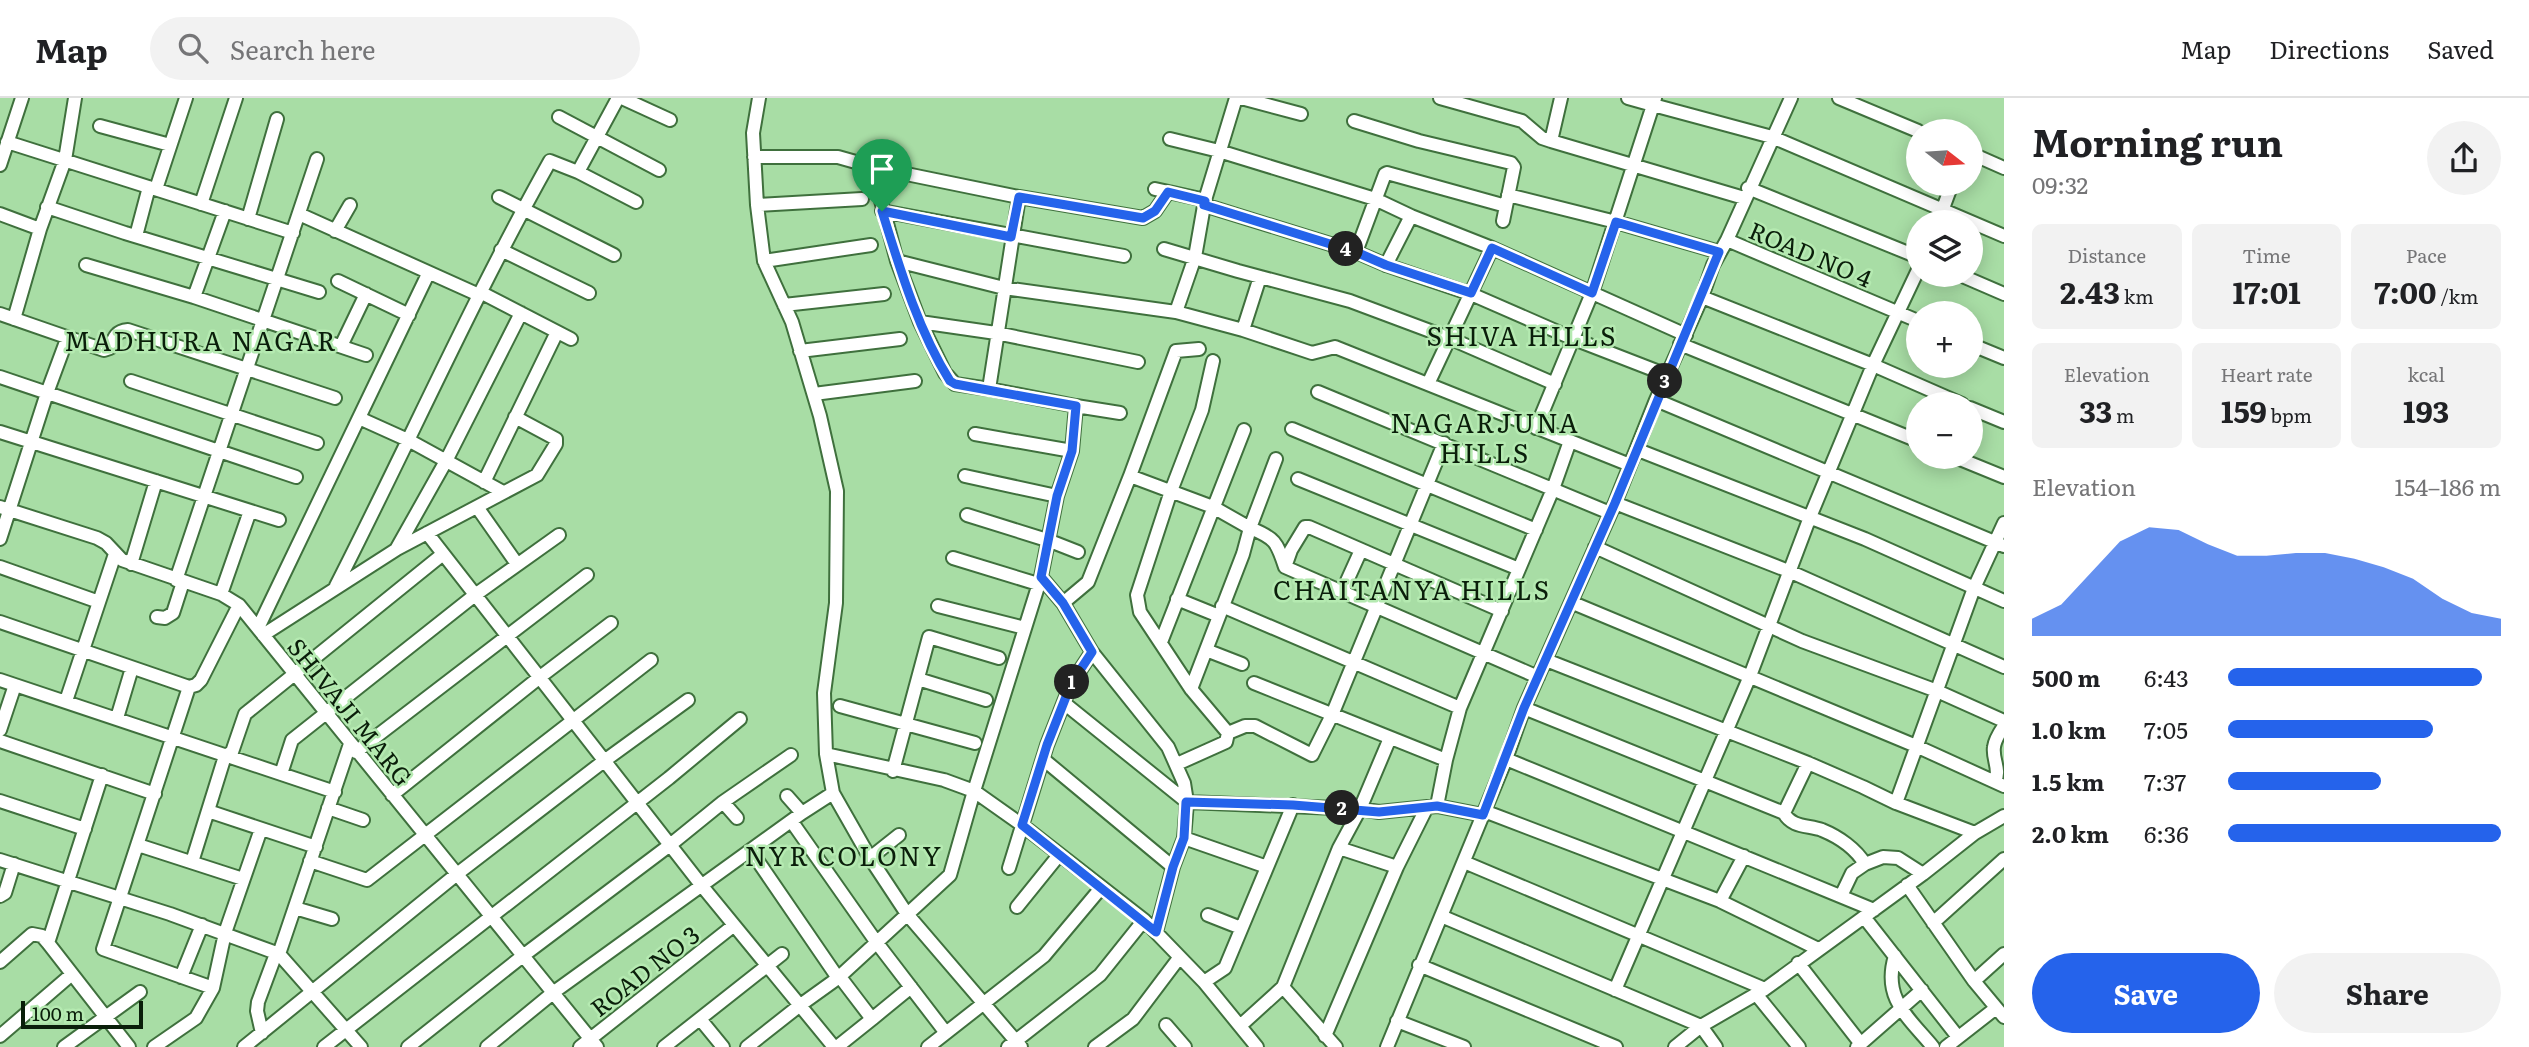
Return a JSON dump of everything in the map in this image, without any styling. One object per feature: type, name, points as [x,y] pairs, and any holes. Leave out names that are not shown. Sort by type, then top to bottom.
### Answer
[{"type":"street","points":[[0,165],[22,98]]},
{"type":"street","points":[[13,319],[47,207],[65,160],[75,98]]},
{"type":"street","points":[[136,236],[186,98]]},
{"type":"street","points":[[201,204],[236,98]]},
{"type":"street","points":[[759,98],[753,134],[757,205],[764,261],[784,305],[814,394],[837,491],[836,603],[824,692],[827,754],[833,793],[906,914],[1015,1045],[1100,975],[1144,920]]},
{"type":"street","points":[[1176,312],[1195,257],[1204,203],[1219,151],[1239,98],[1301,114]]},
{"type":"street","points":[[1440,98],[1522,121],[1542,138],[1551,141],[1746,193],[1906,253]]},
{"type":"street","points":[[1551,141],[1561,98]]},
{"type":"street","points":[[1628,98],[1654,102],[1772,138],[2004,236]]},
{"type":"street","points":[[1387,1047],[1506,759],[1524,708],[1573,603],[1719,252],[1727,240],[1791,98]]},
{"type":"street","points":[[1839,98],[1906,126]]},
{"type":"street","points":[[578,172],[598,138],[615,99],[670,120]]},
{"type":"street","points":[[1535,428],[1592,293],[1654,102]]},
{"type":"street","points":[[559,117],[659,170]]},
{"type":"street","points":[[248,219],[277,119]]},
{"type":"street","points":[[1354,121],[1419,141],[1511,163],[1514,167],[1503,221]]},
{"type":"street","points":[[100,126],[170,145]]},
{"type":"street","points":[[1170,139],[1219,151],[1375,199],[1492,248],[1592,293],[1683,339],[1906,436]]},
{"type":"street","points":[[7,142],[293,233]]},
{"type":"street","points":[[754,158],[838,157],[877,168],[1019,197],[1143,218],[1155,211],[1161,190],[1356,252],[1386,265],[1471,293],[1574,339],[1668,374]]},
{"type":"street","points":[[157,617],[166,618],[173,613],[179,581],[204,496],[317,159]]},
{"type":"street","points":[[1983,159],[2004,168]]},
{"type":"street","points":[[336,586],[410,441],[501,250],[550,161],[578,172],[636,202]]},
{"type":"street","points":[[877,168],[875,178],[882,211],[897,261],[920,322],[950,381],[1120,413]]},
{"type":"street","points":[[1356,252],[1387,173],[1507,201],[1616,222],[1719,252]]},
{"type":"street","points":[[1943,209],[1948,196]]},
{"type":"street","points":[[499,197],[614,254]]},
{"type":"street","points":[[989,389],[1019,197]]},
{"type":"street","points":[[757,205],[862,199]]},
{"type":"street","points":[[335,230],[350,205]]},
{"type":"street","points":[[47,207],[319,292]]},
{"type":"street","points":[[194,297],[225,211]]},
{"type":"street","points":[[882,211],[1124,256]]},
{"type":"street","points":[[0,214],[40,229]]},
{"type":"street","points":[[299,214],[428,274],[480,293],[571,339]]},
{"type":"street","points":[[1386,265],[1411,216]]},
{"type":"street","name":"ROAD NO 4","points":[[1727,240],[1906,316]]},
{"type":"street","points":[[764,261],[871,245]]},
{"type":"street","points":[[1428,384],[1492,248]]},
{"type":"street","points":[[1164,249],[1350,301],[1449,338],[1555,384]]},
{"type":"street","points":[[501,250],[589,293]]},
{"type":"street","points":[[897,261],[1004,288],[1176,312],[1243,330],[1312,353],[1335,347],[1630,465]]},
{"type":"street","points":[[86,265],[194,297],[366,355]]},
{"type":"street","points":[[260,631],[428,274]]},
{"type":"street","points":[[1243,330],[1260,277]]},
{"type":"street","points":[[338,281],[409,315]]},
{"type":"street","points":[[1983,285],[2004,294]]},
{"type":"street","points":[[1615,990],[1727,732],[1872,365],[1910,287]]},
{"type":"street","points":[[784,305],[884,294]]},
{"type":"street","points":[[341,346],[366,295]]},
{"type":"street","points":[[1702,297],[1934,392]]},
{"type":"street","points":[[397,549],[446,461],[521,313]]},
{"type":"street","points":[[0,314],[104,350],[110,348],[115,335],[128,330],[335,398]]},
{"type":"street","points":[[920,322],[996,333],[1138,362]]},
{"type":"street","points":[[484,482],[557,332]]},
{"type":"street","points":[[0,539],[5,508],[32,442],[67,339]]},
{"type":"street","points":[[800,351],[900,339]]},
{"type":"street","points":[[1063,603],[1088,582],[1177,351],[1199,349]]},
{"type":"street","points":[[1983,349],[2004,358]]},
{"type":"street","points":[[1213,361],[1202,410],[1171,491],[1137,595],[1140,612],[1191,689],[1228,733]]},
{"type":"street","points":[[0,377],[296,477]]},
{"type":"street","points":[[131,381],[317,443]]},
{"type":"street","points":[[814,394],[915,381]]},
{"type":"street","points":[[1318,392],[1553,489],[1791,572],[2004,667]]},
{"type":"street","points":[[1656,400],[2000,544]]},
{"type":"street","points":[[747,1047],[839,978],[950,875],[1040,581],[1057,496],[1072,451],[1076,406]]},
{"type":"street","points":[[1983,413],[2004,422]]},
{"type":"street","points":[[260,631],[397,549],[537,475],[556,444],[556,439],[553,435],[515,417]]},
{"type":"street","points":[[359,418],[410,441],[503,492]]},
{"type":"street","points":[[1292,429],[1536,530]]},
{"type":"street","points":[[1161,642],[1244,430]]},
{"type":"street","points":[[0,432],[279,520]]},
{"type":"street","points":[[975,434],[1072,451]]},
{"type":"street","points":[[1325,1036],[1397,867],[1431,808],[1460,708],[1553,489],[1570,441]]},
{"type":"street","points":[[1228,733],[1245,726],[1255,726],[1312,755],[1378,607],[1444,443]]},
{"type":"street","points":[[1638,450],[1811,517],[2004,601]]},
{"type":"street","points":[[1191,689],[1276,460]]},
{"type":"street","points":[[1983,468],[2004,477]]},
{"type":"street","points":[[965,476],[1057,496]]},
{"type":"street","points":[[1130,476],[1213,507],[1271,537],[1285,567],[1538,677]]},
{"type":"street","points":[[1298,479],[1519,569]]},
{"type":"street","points":[[131,564],[156,481]]},
{"type":"street","points":[[477,507],[517,564]]},
{"type":"street","name":"SHIVAJI MARG","points":[[5,508],[97,538],[131,564],[221,594],[239,605],[424,836],[554,992],[589,1044]]},
{"type":"street","points":[[221,594],[250,511]]},
{"type":"street","points":[[967,515],[1078,552]]},
{"type":"street","points":[[1896,803],[1974,588],[2000,544],[2004,523]]},
{"type":"street","points":[[1285,567],[1291,550],[1305,527],[1316,528],[1502,611]]},
{"type":"street","points":[[427,533],[733,926],[835,1047],[911,987]]},
{"type":"street","points":[[281,774],[292,740],[475,595],[559,535]]},
{"type":"street","points":[[1573,603],[1999,783],[1994,758],[1995,742],[2004,723],[1937,691],[1802,640],[1595,547]]},
{"type":"street","points":[[1342,592],[1361,550]]},
{"type":"street","points":[[66,701],[115,554]]},
{"type":"street","points":[[192,862],[225,756],[232,752],[245,714],[443,554]]},
{"type":"street","points":[[953,558],[1040,581],[1063,603],[1092,652],[1168,747],[1184,783],[1184,838],[1173,867],[1156,932]]},
{"type":"street","points":[[0,567],[99,602]]},
{"type":"street","points":[[262,1033],[257,1011],[258,1002],[274,959],[279,954],[328,808],[353,748],[508,637],[587,575]]},
{"type":"street","points":[[1177,599],[1220,611],[1354,662],[1460,708]]},
{"type":"street","points":[[0,622],[189,687],[201,680],[239,605]]},
{"type":"street","points":[[938,606],[1025,628]]},
{"type":"street","points":[[392,795],[611,623]]},
{"type":"street","points":[[893,771],[929,637],[999,658]]},
{"type":"street","points":[[1206,650],[1242,664]]},
{"type":"street","points":[[1009,867],[1043,759],[1071,684],[1092,652]]},
{"type":"street","points":[[310,861],[367,880],[651,660]]},
{"type":"street","points":[[1546,660],[1975,833]]},
{"type":"street","points":[[117,718],[131,668]]},
{"type":"street","points":[[918,679],[986,700]]},
{"type":"street","points":[[0,680],[335,792]]},
{"type":"street","points":[[1254,683],[1446,760]]},
{"type":"street","points":[[0,730],[15,685]]},
{"type":"street","points":[[189,687],[103,949],[213,988]]},
{"type":"street","points":[[244,1047],[457,874],[688,700]]},
{"type":"street","points":[[1064,703],[1186,802],[1293,805],[1379,812],[1431,808],[1484,813],[1720,901],[1818,948]]},
{"type":"street","points":[[840,706],[975,743]]},
{"type":"street","points":[[1524,708],[1784,813],[1793,824],[1825,831],[1854,849],[1865,864]]},
{"type":"street","points":[[324,1047],[740,719]]},
{"type":"street","points":[[1177,764],[1226,742],[1228,733]]},
{"type":"street","points":[[1240,1027],[1283,987],[1339,848],[1360,809],[1391,738]]},
{"type":"street","points":[[0,741],[155,794]]},
{"type":"street","points":[[827,754],[893,771],[944,780],[974,791],[1144,920],[1204,982],[1257,1047]]},
{"type":"street","points":[[408,1047],[723,802],[791,755]]},
{"type":"street","points":[[1043,759],[1173,867]]},
{"type":"street","points":[[1506,759],[1841,896],[1869,913],[1895,956],[1958,1038]]},
{"type":"street","points":[[1784,813],[1808,764]]},
{"type":"street","points":[[48,943],[102,775]]},
{"type":"street","points":[[488,1047],[554,992],[833,793]]},
{"type":"street","points":[[787,796],[802,813]]},
{"type":"street","points":[[0,801],[85,829]]},
{"type":"street","points":[[723,802],[737,818]]},
{"type":"street","points":[[1204,982],[1225,968],[1293,805]]},
{"type":"street","points":[[328,808],[363,820]]},
{"type":"street","points":[[208,811],[316,847]]},
{"type":"street","points":[[1675,1047],[1700,1026],[1760,992],[1975,833],[2004,816]]},
{"type":"street","points":[[792,822],[877,943],[946,1032]]},
{"type":"street","points":[[153,1047],[196,1018],[213,988],[225,933],[261,829]]},
{"type":"street","points":[[870,858],[899,835]]},
{"type":"street","points":[[1184,838],[1267,867]]},
{"type":"street","points":[[138,845],[243,879]]},
{"type":"street","points":[[1339,848],[1397,867]]},
{"type":"street","points":[[751,851],[839,978],[872,1019]]},
{"type":"street","points":[[1017,907],[1059,855]]},
{"type":"street","points":[[1720,901],[1744,856]]},
{"type":"street","points":[[1841,896],[1852,873],[1865,864],[1893,856],[1923,874]]},
{"type":"street","points":[[1933,923],[2004,859]]},
{"type":"street","points":[[0,860],[202,925],[279,954],[361,1047]]},
{"type":"street","points":[[1464,862],[1760,992],[1799,1047]]},
{"type":"street","points":[[0,896],[5,892],[15,864]]},
{"type":"street","points":[[1908,885],[1973,981],[2000,1013],[1946,1047]]},
{"type":"street","points":[[928,1047],[1044,956],[1101,888]]},
{"type":"street","points":[[295,908],[332,919]]},
{"type":"street","points":[[1208,915],[1241,929]]},
{"type":"street","points":[[1441,916],[1700,1026],[1716,1047]]},
{"type":"street","points":[[181,977],[202,925]]},
{"type":"street","name":"ROAD NO 3","points":[[589,1044],[733,926]]},
{"type":"street","points":[[0,962],[32,934],[43,936],[129,1047]]},
{"type":"street","points":[[664,1047],[782,954]]},
{"type":"street","points":[[1973,981],[2004,954]]},
{"type":"street","points":[[1895,956],[1890,973],[1892,991],[1901,1009],[1933,1047]]},
{"type":"street","points":[[1096,1047],[1133,1018],[1180,958]]},
{"type":"street","points":[[1798,963],[1859,1045],[1922,990]]},
{"type":"street","points":[[1419,965],[1616,1047]]},
{"type":"street","points":[[0,1037],[72,974]]},
{"type":"street","points":[[1283,987],[1336,1047]]},
{"type":"street","points":[[64,1047],[140,992]]},
{"type":"street","points":[[700,1018],[723,1047]]},
{"type":"street","points":[[1397,1021],[1464,1047]]},
{"type":"street","points":[[1166,1025],[1181,1046]]},
{"type":"district","name":"SHIVA HILLS","points":[[1522,334]]},
{"type":"district","name":"MADHURA NAGAR","points":[[201,339]]},
{"type":"district","name":"NAGARJUNA HILLS","points":[[1485,436]]},
{"type":"district","name":"CHAITANYA HILLS","points":[[1412,588]]},
{"type":"district","name":"NYR COLONY","points":[[844,854]]},
{"type":"route","points":[[1168,192],[1205,201],[1204,205],[1356,252],[1386,265],[1471,293],[1492,248],[1592,293],[1616,222],[1719,252],[1573,603],[1524,708],[1483,815],[1437,806],[1379,812],[1293,805],[1186,802],[1184,838],[1173,867],[1156,932],[1022,825],[1047,745],[1071,684],[1092,652],[1063,603],[1041,577],[1057,496],[1072,451],[1076,406],[950,381],[920,322],[882,211],[1011,237],[1019,197],[1143,218],[1155,211],[1168,192]]}]
